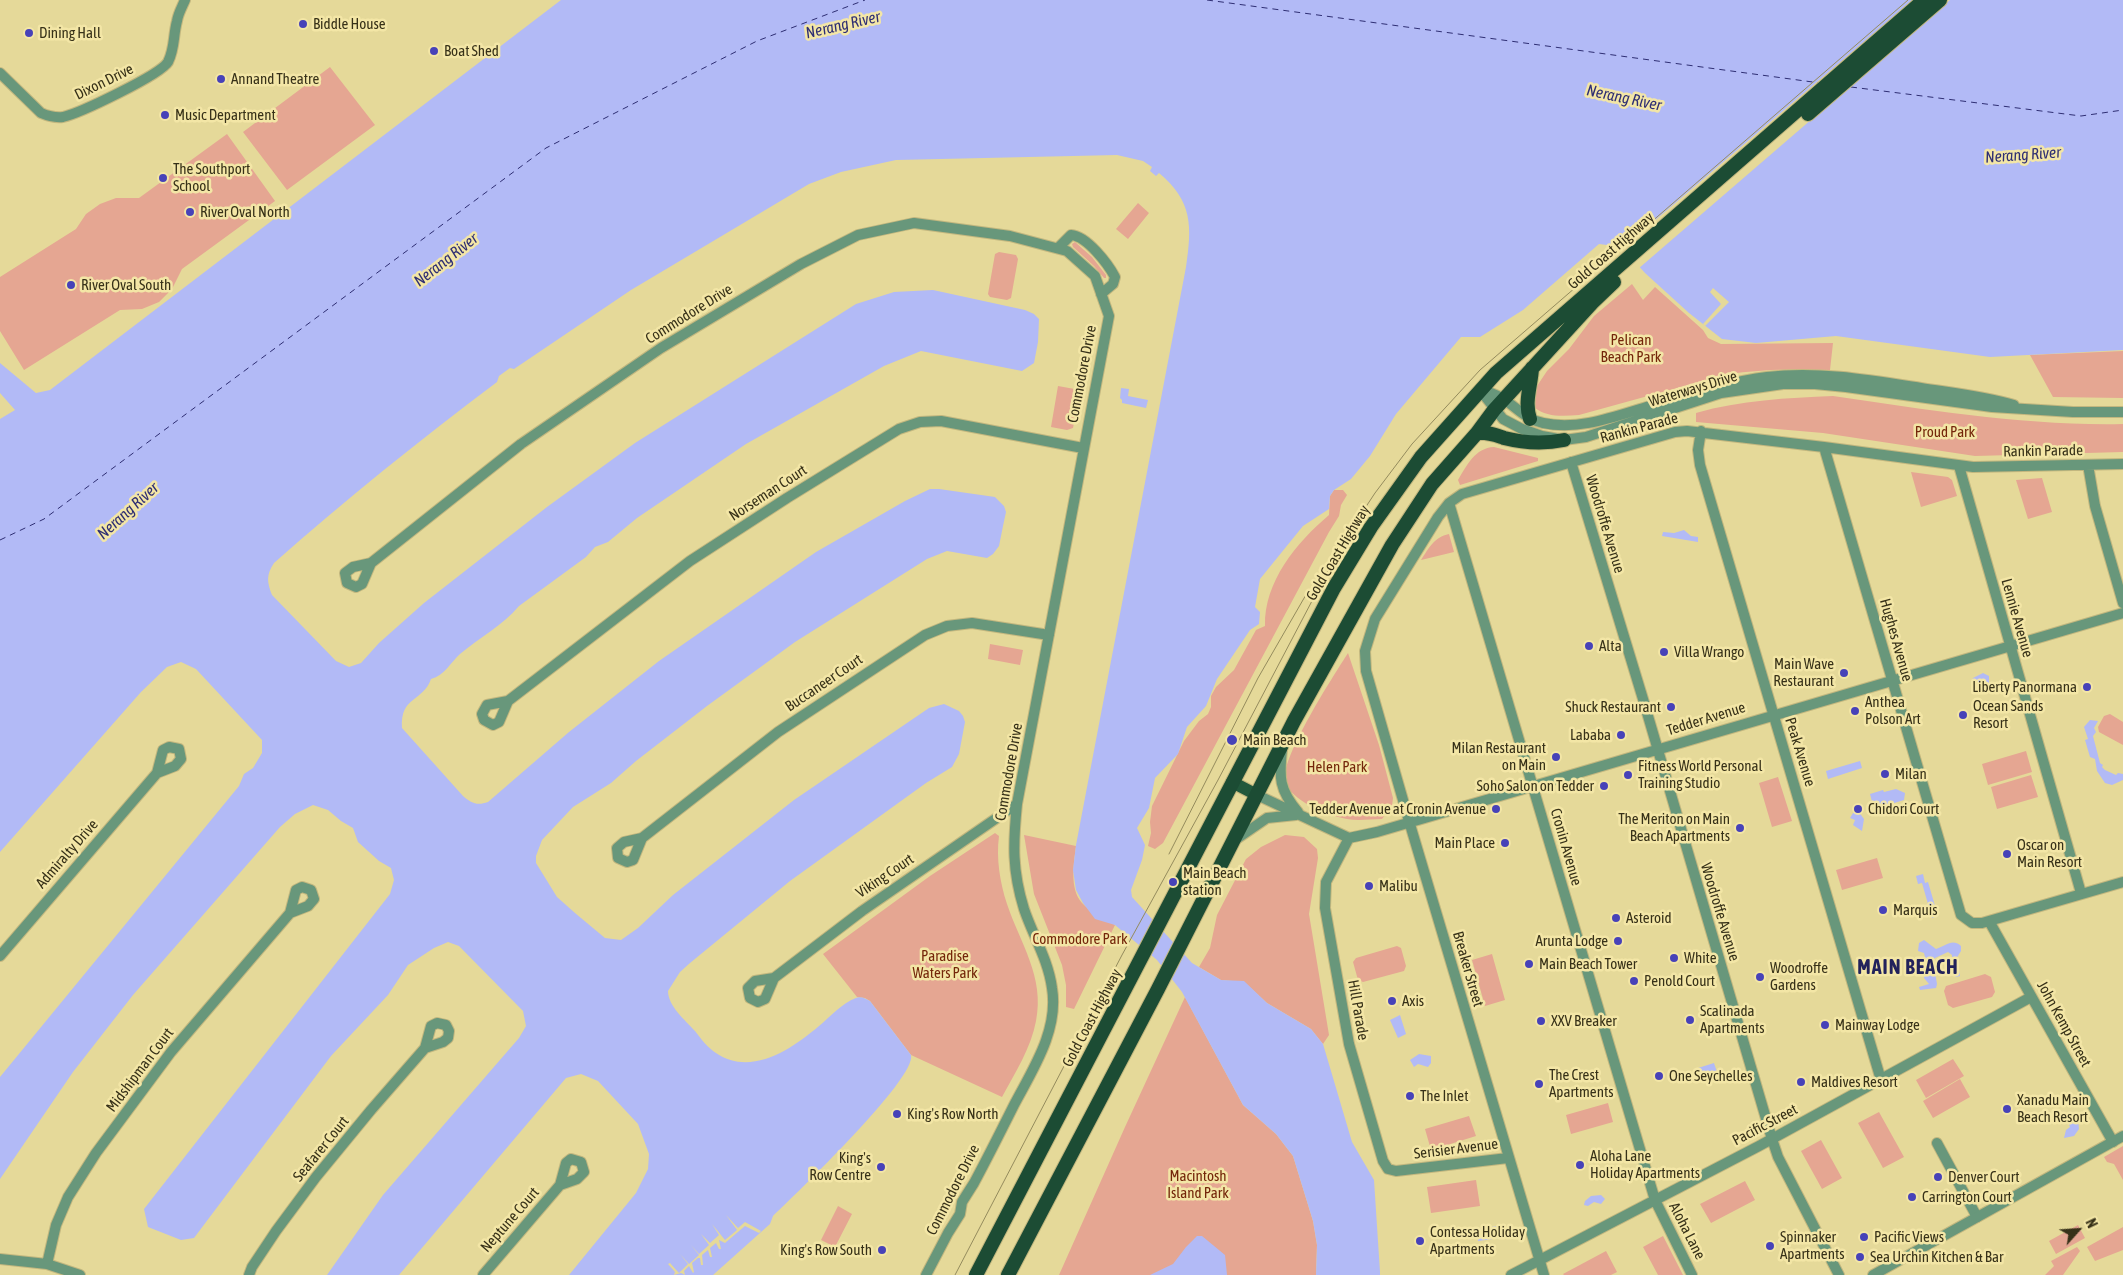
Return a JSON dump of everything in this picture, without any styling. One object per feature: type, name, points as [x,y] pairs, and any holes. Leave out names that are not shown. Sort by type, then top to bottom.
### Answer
[{"type":"highway","name":"Gold Coast Highway","points":[[1008,1275],[1186,935],[1282,746],[1392,545],[1432,484],[1477,433],[1499,404],[1620,272],[1924,0]]},
{"type":"highway","name":"Gold Coast Highway","points":[[976,1275],[1232,782],[1353,555],[1389,500],[1421,457],[1481,389],[1517,354],[1620,272],[1940,0]]},
{"type":"highway","points":[[1530,419],[1526,408],[1531,385],[1532,368]]},
{"type":"highway","points":[[1477,433],[1487,432],[1506,439],[1532,443],[1564,440]]},
{"type":"main road","points":[[1232,782],[1257,795]]},
{"type":"street","name":"Dixon Drive","points":[[0,73],[41,113],[50,117],[62,117],[79,112],[156,74],[167,64],[175,45],[176,22],[185,0]]},
{"type":"street","name":"Commodore Drive","points":[[371,563],[521,444],[662,348],[801,264],[858,235],[914,223],[1010,236],[1067,251],[1095,276],[1109,316],[1017,804],[1013,842],[1014,866],[1024,910],[1048,971],[1052,989],[1051,1022],[1042,1051],[962,1202],[960,1214],[926,1275]]},
{"type":"street","points":[[1058,248],[1072,235],[1083,238],[1109,266],[1115,277],[1113,284],[1101,294]]},
{"type":"street","name":"Waterways Drive","points":[[1499,404],[1530,419],[1567,426],[1590,423],[1717,386],[1768,377],[1802,375],[1835,376],[1961,393],[1992,398],[2029,410]]},
{"type":"street","name":"Waterways Drive","points":[[1499,404],[1510,423],[1542,436],[1564,440],[1586,437],[1721,394],[1783,384],[1815,384],[1846,387],[1992,408],[2073,412],[2123,412]]},
{"type":"street","points":[[1481,389],[1499,404]]},
{"type":"street","name":"Norseman Court","points":[[508,701],[690,561],[787,498],[899,430],[920,422],[941,421],[1084,448]]},
{"type":"street","name":"Rankin Parade","points":[[1366,671],[1365,651],[1375,620],[1438,517],[1449,503],[1462,494],[1675,432],[1701,431],[1959,466],[2123,464]]},
{"type":"street","name":"Peak Avenue","points":[[1701,431],[1698,457],[1882,1080]]},
{"type":"street","name":"Hughes Avenue","points":[[1824,447],[1958,910],[1964,918],[1972,923],[1989,921]]},
{"type":"street","name":"Woodroffe Avenue","points":[[1571,462],[1772,1139],[1778,1157],[1839,1275]]},
{"type":"street","points":[[2088,464],[2095,506],[2123,603]]},
{"type":"street","name":"Lennie Avenue","points":[[1959,466],[2081,893]]},
{"type":"street","name":"Cronin Avenue","points":[[1449,503],[1655,1200]]},
{"type":"street","name":"Tedder Avenue","points":[[1349,838],[2123,613]]},
{"type":"street","name":"Buccaneer Court","points":[[642,838],[778,732],[925,635],[947,626],[972,623],[1049,634]]},
{"type":"street","name":"Breaker Street","points":[[1366,671],[1408,821],[1544,1275]]},
{"type":"street","points":[[1282,746],[1280,773],[1282,788],[1286,799],[1300,815]]},
{"type":"street","name":"Admiralty Drive","points":[[0,956],[157,772]]},
{"type":"street","points":[[1257,795],[1349,838]]},
{"type":"street","name":"Viking Court","points":[[774,978],[862,910],[1017,804]]},
{"type":"street","points":[[1233,841],[1267,818],[1279,815],[1300,815]]},
{"type":"street","name":"Hill Parade","points":[[1349,838],[1331,869],[1326,882],[1325,894],[1325,908],[1349,1044],[1383,1161],[1388,1168],[1396,1171],[1408,1170]]},
{"type":"street","points":[[1989,921],[2123,882]]},
{"type":"street","name":"Midshipman Court","points":[[47,1264],[56,1225],[68,1197],[96,1153],[172,1052],[290,913]]},
{"type":"street","name":"John Kemp Street","points":[[1989,921],[2113,1142]]},
{"type":"street","name":"Pacific Street","points":[[1511,1275],[1772,1139],[2031,997]]},
{"type":"street","name":"Seafarer Court","points":[[249,1275],[252,1267],[276,1231],[316,1178],[371,1110],[426,1048]]},
{"type":"street","points":[[1873,1275],[2123,1136]]},
{"type":"street","points":[[1937,1143],[1977,1217]]},
{"type":"street","name":"Serisier Avenue","points":[[1408,1170],[1508,1158]]},
{"type":"street","name":"Neptune Court","points":[[483,1275],[560,1185]]},
{"type":"street","name":"Aloha Lane","points":[[1655,1200],[1692,1275]]},
{"type":"street","points":[[0,1259],[47,1264],[80,1275]]},
{"type":"green space","points":[[330,67],[375,125],[287,190],[243,132]]},
{"type":"green space","points":[[227,134],[275,201],[182,269],[172,289],[159,302],[142,309],[120,310],[24,370],[0,331],[0,277],[76,229],[86,214],[100,204],[116,198],[139,198]]},
{"type":"green space","points":[[1138,203],[1149,213],[1128,239],[1116,229]]},
{"type":"green space","points":[[1075,242],[1092,257],[1106,275],[1106,278],[1073,247],[1072,244]]},
{"type":"green space","points":[[999,252],[1016,255],[1018,259],[1011,298],[1007,300],[990,297],[988,294],[995,254]]},
{"type":"green space","name":"Pelican Beach Park","points":[[1632,284],[1643,300],[1655,287],[1703,330],[1708,338],[1721,344],[1833,343],[1830,370],[1777,370],[1724,375],[1579,415],[1550,415],[1539,411],[1534,407],[1533,392],[1547,371],[1569,349],[1594,316]]},
{"type":"green space","points":[[2123,351],[2123,398],[2053,397],[2030,355]]},
{"type":"green space","points":[[1058,386],[1080,390],[1073,428],[1067,430],[1051,427]]},
{"type":"green space","name":"Proud Park","points":[[1833,396],[1942,412],[2014,420],[2123,424],[2123,452],[1975,456],[1823,433],[1696,422],[1696,413],[1730,405],[1781,399]]},
{"type":"green space","points":[[1494,447],[1538,458],[1538,461],[1460,485],[1458,480],[1472,458],[1482,450]]},
{"type":"green space","points":[[1911,472],[1948,477],[1952,480],[1957,496],[1921,507]]},
{"type":"green space","points":[[2042,478],[2052,512],[2028,519],[2016,480]]},
{"type":"green space","points":[[1334,490],[1343,490],[1347,495],[1341,505],[1339,516],[1163,843],[1155,849],[1148,846],[1151,833],[1152,806],[1184,741],[1199,721],[1208,714],[1211,707],[1211,696],[1216,687],[1234,670],[1256,630],[1265,626],[1266,610],[1276,579],[1294,551],[1329,515],[1330,496]]},
{"type":"green space","points":[[1449,534],[1454,552],[1421,560],[1436,540]]},
{"type":"green space","points":[[990,644],[1023,650],[1020,665],[988,659]]},
{"type":"green space","name":"Helen Park","points":[[1348,653],[1379,745],[1393,798],[1392,806],[1382,819],[1351,820],[1320,811],[1293,794],[1285,780],[1286,769],[1299,736]]},
{"type":"green space","points":[[2110,714],[2123,722],[2123,745],[2099,732],[2098,727],[2104,716]]},
{"type":"green space","points":[[2026,751],[2032,772],[1988,785],[1982,764]]},
{"type":"green space","points":[[2031,775],[2038,797],[1997,809],[1991,787]]},
{"type":"green space","points":[[1778,777],[1792,821],[1772,827],[1759,783]]},
{"type":"green space","name":"Paradise Waters Park","points":[[995,833],[999,836],[998,862],[1002,888],[1030,961],[1037,990],[1038,1005],[1034,1031],[1022,1060],[1002,1097],[911,1055],[870,1001],[857,997],[823,954],[930,876]]},
{"type":"green space","name":"Commodore Park","points":[[1024,835],[1076,846],[1073,875],[1078,897],[1089,909],[1115,925],[1074,1009],[1066,1007],[1066,985],[1062,965],[1034,894]]},
{"type":"green space","points":[[1285,835],[1304,837],[1317,849],[1318,858],[1309,914],[1329,1035],[1323,1044],[1311,1029],[1267,1003],[1244,982],[1221,980],[1199,967],[1210,948],[1217,915],[1246,859],[1261,847]]},
{"type":"green space","points":[[1877,858],[1883,878],[1842,890],[1836,870]]},
{"type":"green space","points":[[1397,946],[1401,948],[1406,966],[1404,971],[1363,982],[1358,980],[1353,962],[1356,958]]},
{"type":"green space","points":[[1492,954],[1505,1000],[1485,1006],[1472,960]]},
{"type":"green space","points":[[1985,974],[1991,977],[1995,992],[1992,997],[1953,1008],[1948,1005],[1944,991],[1946,986]]},
{"type":"green space","name":"Macintosh Island Park","points":[[1185,997],[1243,1105],[1276,1134],[1293,1156],[1313,1221],[1317,1245],[1316,1275],[1059,1275]]},
{"type":"green space","points":[[1953,1059],[1964,1076],[1926,1098],[1916,1080]]},
{"type":"green space","points":[[1960,1079],[1970,1097],[1933,1118],[1923,1101]]},
{"type":"green space","points":[[1608,1103],[1613,1122],[1571,1134],[1566,1115]]},
{"type":"green space","points":[[1879,1112],[1904,1157],[1883,1168],[1858,1123]]},
{"type":"green space","points":[[1469,1116],[1476,1136],[1431,1150],[1425,1129]]},
{"type":"green space","points":[[1821,1140],[1842,1178],[1822,1189],[1801,1151]]},
{"type":"green space","points":[[2123,1146],[2123,1180],[2114,1164],[2107,1162],[2104,1157]]},
{"type":"green space","points":[[1476,1180],[1480,1206],[1431,1213],[1427,1187]]},
{"type":"green space","points":[[1745,1181],[1755,1200],[1711,1223],[1700,1204]]},
{"type":"green space","points":[[838,1206],[852,1214],[835,1247],[821,1240]]},
{"type":"green space","points":[[2078,1225],[2085,1238],[2056,1254],[2049,1241]]},
{"type":"green space","points":[[2123,1227],[2123,1250],[2095,1261],[2087,1247]]},
{"type":"green space","points":[[1663,1236],[1683,1275],[1658,1275],[1643,1247]]},
{"type":"green space","points":[[2077,1247],[2080,1251],[2063,1275],[2045,1275],[2054,1266],[2051,1261]]},
{"type":"green space","points":[[1606,1251],[1617,1272],[1611,1275],[1563,1274]]},
{"type":"water","name":"Nerang River","points":[[561,0],[2123,0],[2123,350],[1990,357],[1836,336],[1756,343],[1722,339],[1689,313],[1645,273],[1625,251],[1615,246],[1599,244],[1523,310],[1480,337],[1461,337],[1396,414],[1370,456],[1351,479],[1334,490],[1330,496],[1329,509],[1303,526],[1260,579],[1255,607],[1260,612],[1259,624],[1250,630],[1217,679],[1206,706],[1187,727],[1178,754],[1155,778],[1149,808],[1137,828],[1145,845],[1142,860],[1131,890],[1132,897],[1192,963],[1221,980],[1244,981],[1267,1003],[1311,1029],[1323,1044],[1352,1142],[1374,1180],[1380,1275],[1316,1275],[1317,1245],[1313,1221],[1293,1156],[1276,1134],[1243,1105],[1182,992],[1157,960],[1115,925],[1095,919],[1076,890],[1073,870],[1076,845],[1186,267],[1189,227],[1184,204],[1170,183],[1159,173],[1156,176],[1150,171],[1152,167],[1143,161],[1117,155],[896,160],[841,172],[809,184],[631,290],[514,369],[510,368],[499,376],[497,382],[384,470],[274,563],[268,582],[272,595],[336,661],[349,667],[361,663],[379,643],[424,603],[547,507],[635,443],[856,304],[894,292],[933,290],[1025,310],[1034,314],[1039,319],[1038,342],[1034,363],[1022,371],[921,351],[884,366],[746,444],[637,518],[608,542],[595,547],[586,557],[519,606],[498,626],[460,654],[444,672],[431,679],[423,692],[408,704],[402,718],[402,728],[463,796],[474,803],[488,802],[569,732],[659,661],[816,552],[905,501],[930,489],[995,497],[1004,506],[1006,512],[999,546],[993,554],[987,558],[947,551],[927,559],[795,642],[707,706],[636,761],[611,783],[573,807],[542,840],[536,856],[536,863],[557,897],[605,938],[621,940],[638,928],[673,895],[794,800],[929,708],[944,704],[959,711],[965,722],[959,754],[952,767],[926,783],[790,881],[680,972],[668,991],[674,1007],[710,1049],[729,1060],[743,1062],[757,1061],[784,1051],[808,1035],[836,1010],[851,1000],[858,997],[870,1001],[911,1055],[908,1068],[876,1111],[773,1216],[770,1224],[713,1275],[569,1275],[636,1193],[648,1169],[649,1154],[638,1124],[598,1081],[581,1074],[566,1078],[399,1275],[327,1275],[383,1195],[519,1038],[526,1026],[523,1011],[459,946],[448,942],[434,948],[408,965],[388,995],[331,1056],[194,1238],[181,1240],[148,1227],[144,1209],[390,894],[394,880],[391,868],[379,861],[358,842],[353,828],[328,810],[313,805],[295,814],[280,827],[133,995],[73,1072],[0,1179],[0,1077],[239,786],[244,774],[253,768],[262,753],[262,740],[196,669],[181,662],[167,667],[141,692],[0,852],[0,419],[15,410],[0,393],[0,363],[36,393],[50,390]]},
{"type":"water","points":[[1121,388],[1129,389],[1128,396],[1148,400],[1146,408],[1122,403],[1120,398]]},
{"type":"water","points":[[1684,530],[1691,536],[1698,537],[1698,542],[1662,536],[1663,532],[1674,533]]},
{"type":"water","points":[[1983,673],[1989,676],[1989,683],[1984,685],[1972,682],[1973,678]]},
{"type":"water","points":[[2090,720],[2098,721],[2094,728],[2096,732],[2093,736],[2100,763],[2103,765],[2102,767],[2116,775],[2118,773],[2123,774],[2123,780],[2112,785],[2105,783],[2097,771],[2095,759],[2090,757],[2085,740],[2088,739],[2084,727]]},
{"type":"water","points":[[1860,761],[1862,768],[1828,779],[1826,771]]},
{"type":"water","points":[[1896,789],[1905,793],[1904,800],[1874,809],[1870,794]]},
{"type":"water","points":[[1856,808],[1864,819],[1862,831],[1853,825],[1855,820],[1850,818]]},
{"type":"water","points":[[1923,874],[1925,883],[1928,882],[1938,916],[1932,918],[1922,883],[1918,884],[1916,876]]},
{"type":"water","points":[[1924,940],[1936,949],[1949,943],[1961,946],[1961,951],[1956,959],[1960,976],[1956,977],[1953,974],[1952,955],[1948,952],[1935,958],[1933,961],[1936,988],[1920,990],[1919,987],[1929,984],[1924,978],[1927,965],[1924,953],[1918,951],[1919,943]]},
{"type":"water","points":[[1400,1015],[1406,1034],[1398,1038],[1390,1020]]},
{"type":"water","points":[[1419,1054],[1431,1056],[1431,1063],[1428,1067],[1418,1064],[1414,1067],[1410,1060]]},
{"type":"water","points":[[1714,1063],[1717,1072],[1700,1077],[1698,1068]]},
{"type":"water","points":[[2070,1114],[2078,1120],[2079,1129],[2074,1136],[2064,1138],[2066,1130],[2070,1127],[2068,1122]]},
{"type":"water","points":[[1601,1195],[1605,1199],[1601,1204],[1594,1202],[1588,1206],[1584,1205],[1585,1201],[1591,1196]]},
{"type":"water","points":[[1498,1226],[1503,1231],[1500,1238],[1478,1241],[1477,1229]]},
{"type":"water","points":[[1197,1236],[1202,1236],[1225,1255],[1227,1275],[1150,1275],[1173,1264]]},
{"type":"pier","points":[[1913,0],[1950,0],[1638,269],[1619,251]]},
{"type":"pier","points":[[1713,288],[1729,302],[1705,326],[1703,324],[1721,304],[1710,292]]},
{"type":"pier","points":[[726,1215],[738,1228],[745,1222],[761,1231],[759,1233],[745,1226],[725,1243],[719,1240],[721,1249],[719,1249],[716,1243],[710,1248],[712,1257],[710,1257],[708,1250],[702,1255],[703,1265],[701,1265],[700,1258],[692,1263],[693,1273],[689,1266],[684,1271],[685,1275],[681,1273],[674,1275],[675,1272],[668,1264],[670,1263],[679,1273],[688,1264],[680,1254],[689,1264],[699,1255],[691,1245],[699,1254],[709,1245],[701,1234],[710,1243],[719,1235],[712,1224],[725,1240],[737,1230]]},
{"type":"ferry route","points":[[0,540],[44,519],[546,148],[757,41],[865,0]]},
{"type":"ferry route","points":[[1207,0],[1820,83]]},
{"type":"ferry route","points":[[1851,87],[2081,116],[2123,110]]},
{"type":"tram line","points":[[955,1275],[1122,955],[1218,780],[1344,540],[1375,493],[1412,444],[1480,370],[1908,0]]},
{"type":"tram line","points":[[1169,854],[1258,678],[1307,593]]},
{"type":"place","name":"Biddle House","points":[[303,24]]},
{"type":"place","name":"Dining Hall","points":[[29,33]]},
{"type":"place","name":"Boat Shed","points":[[434,51]]},
{"type":"place","name":"Annand Theatre","points":[[221,79]]},
{"type":"place","name":"Music Department","points":[[165,115]]},
{"type":"place","name":"The Southport School","points":[[163,178]]},
{"type":"place","name":"River Oval North","points":[[190,212]]},
{"type":"place","name":"River Oval South","points":[[71,285]]},
{"type":"place","name":"Alta","points":[[1589,646]]},
{"type":"place","name":"Villa Wrango","points":[[1664,652]]},
{"type":"place","name":"Main Wave Restaurant","points":[[1844,673]]},
{"type":"place","name":"Liberty Panormana","points":[[2087,687]]},
{"type":"place","name":"Shuck Restaurant","points":[[1671,707]]},
{"type":"place","name":"Anthea Polson Art","points":[[1855,711]]},
{"type":"place","name":"Ocean Sands Resort","points":[[1963,715]]},
{"type":"place","name":"Lababa","points":[[1621,735]]},
{"type":"place","name":"Main Beach","points":[[1232,740]]},
{"type":"place","name":"Milan Restaurant on Main","points":[[1556,757]]},
{"type":"place","name":"Milan","points":[[1885,774]]},
{"type":"place","name":"Fitness World Personal Training Studio","points":[[1628,775]]},
{"type":"place","name":"Soho Salon on Tedder","points":[[1604,786]]},
{"type":"place","name":"Tedder Avenue at Cronin Avenue","points":[[1496,809]]},
{"type":"place","name":"Chidori Court","points":[[1858,809]]},
{"type":"place","name":"The Meriton on Main Beach Apartments","points":[[1740,828]]},
{"type":"place","name":"Main Place","points":[[1505,843]]},
{"type":"place","name":"Oscar on Main Resort","points":[[2007,854]]},
{"type":"place","name":"Main Beach station","points":[[1173,882]]},
{"type":"place","name":"Malibu","points":[[1369,886]]},
{"type":"place","name":"Marquis","points":[[1883,910]]},
{"type":"place","name":"Asteroid","points":[[1616,918]]},
{"type":"place","name":"Arunta Lodge","points":[[1618,941]]},
{"type":"place","name":"White","points":[[1674,958]]},
{"type":"place","name":"Main Beach Tower","points":[[1529,964]]},
{"type":"place","name":"Woodroffe Gardens","points":[[1760,977]]},
{"type":"place","name":"Penold Court","points":[[1634,981]]},
{"type":"place","name":"Axis","points":[[1392,1001]]},
{"type":"place","name":"Scalinada Apartments","points":[[1690,1020]]},
{"type":"place","name":"XXV Breaker","points":[[1541,1021]]},
{"type":"place","name":"Mainway Lodge","points":[[1825,1025]]},
{"type":"place","name":"One Seychelles","points":[[1659,1076]]},
{"type":"place","name":"Maldives Resort","points":[[1801,1082]]},
{"type":"place","name":"The Crest Apartments","points":[[1539,1084]]},
{"type":"place","name":"The Inlet","points":[[1410,1096]]},
{"type":"place","name":"Xanadu Main Beach Resort","points":[[2007,1109]]},
{"type":"place","name":"King's Row North","points":[[897,1114]]},
{"type":"place","name":"Aloha Lane Holiday Apartments","points":[[1580,1165]]},
{"type":"place","name":"King's Row Centre","points":[[881,1167]]},
{"type":"place","name":"Denver Court","points":[[1938,1177]]},
{"type":"place","name":"Carrington Court","points":[[1912,1197]]},
{"type":"place","name":"Pacific Views","points":[[1864,1237]]},
{"type":"place","name":"Contessa Holiday Apartments","points":[[1420,1241]]},
{"type":"place","name":"Spinnaker Apartments","points":[[1770,1246]]},
{"type":"place","name":"King's Row South","points":[[882,1250]]},
{"type":"place","name":"Sea Urchin Kitchen & Bar","points":[[1860,1257]]},
{"type":"district","name":"MAIN BEACH","points":[[1908,968]]}]
